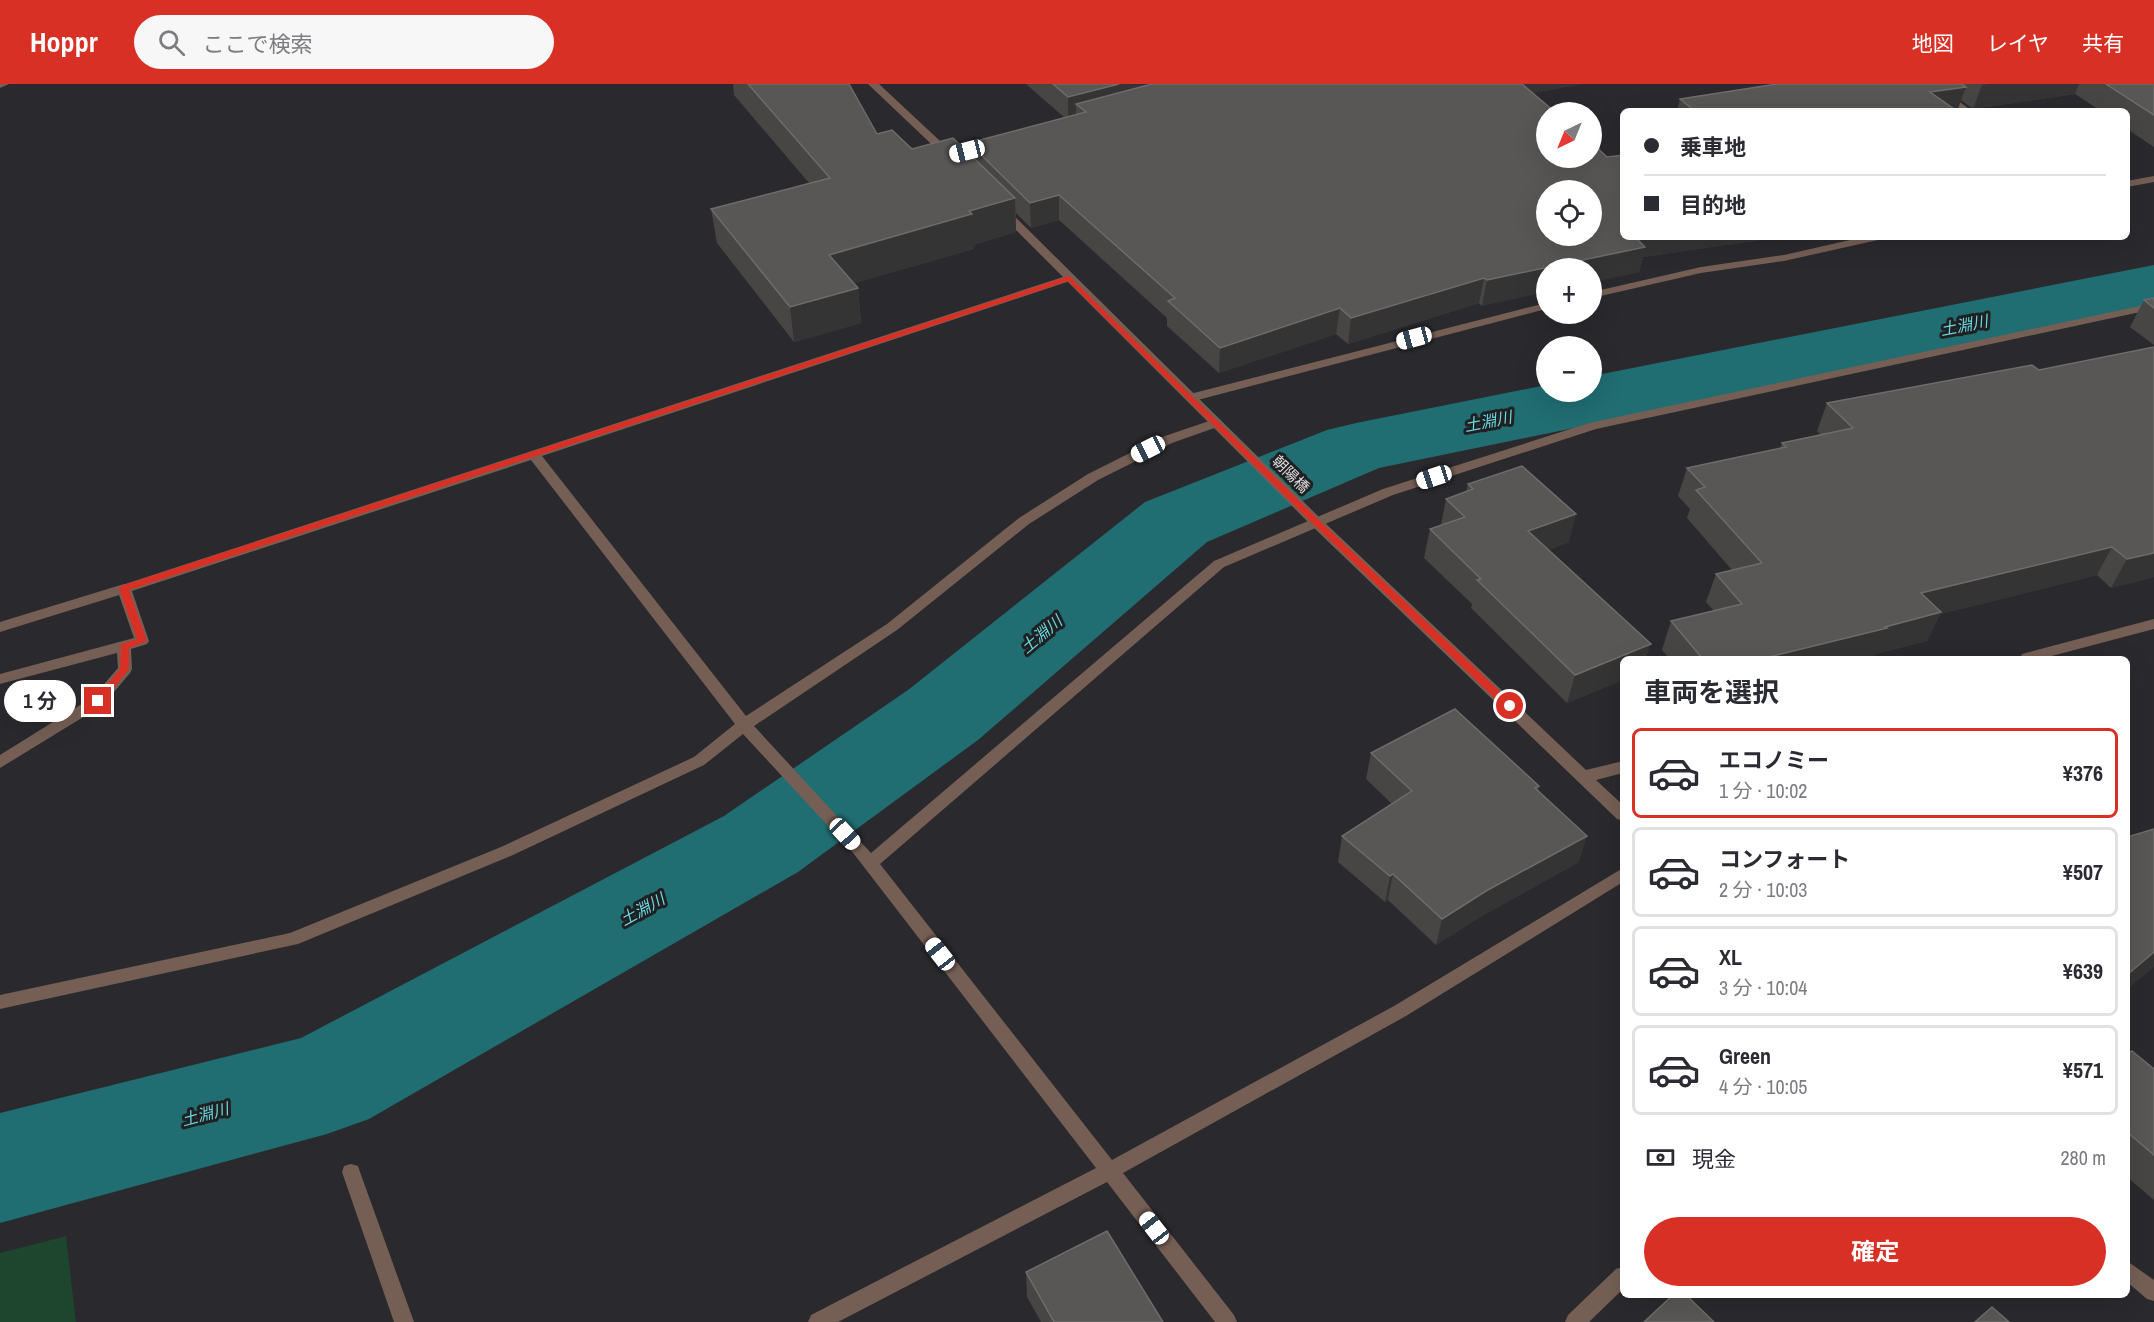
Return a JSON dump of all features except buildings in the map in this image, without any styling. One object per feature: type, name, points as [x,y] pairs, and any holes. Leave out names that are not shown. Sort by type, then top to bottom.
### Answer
[{"type":"street","points":[[873,84],[955,157]]},
{"type":"street","points":[[1929,84],[1963,108]]},
{"type":"street","points":[[2130,183],[2154,179]]},
{"type":"street","name":"朝陽橋","points":[[997,204],[1315,521],[1620,812]]},
{"type":"street","points":[[1602,293],[1701,270],[1784,258],[1865,240]]},
{"type":"street","points":[[0,627],[124,589],[1069,278]]},
{"type":"street","points":[[865,857],[1218,564],[1315,521],[1388,492],[1593,426],[2154,306]]},
{"type":"street","points":[[1190,398],[1536,309]]},
{"type":"street","points":[[0,1002],[292,939],[507,850],[688,766],[744,725],[892,627],[1024,521],[1093,477],[1167,440],[1216,423]]},
{"type":"street","points":[[534,455],[744,725],[865,857],[1227,1322]]},
{"type":"street","points":[[0,679],[142,641],[124,589]]},
{"type":"street","points":[[2034,656],[2154,624]]},
{"type":"street","points":[[0,762],[98,701],[124,669],[124,646]]},
{"type":"street","points":[[1583,777],[1620,767]]},
{"type":"street","points":[[818,1322],[1110,1171],[1400,1011],[1620,876]]},
{"type":"street","points":[[351,1172],[404,1322]]},
{"type":"street","points":[[2130,1272],[2154,1292]]},
{"type":"street","points":[[1575,1322],[1620,1279]]},
{"type":"green space","points":[[66,1236],[76,1322],[0,1322],[0,1253]]},
{"type":"waterway","name":"土淵川","points":[[0,1168],[327,1083],[761,844],[943,715],[1176,522],[1356,448],[2154,287]]},
{"type":"route","points":[[98,701],[124,669],[124,646],[142,641],[124,589],[1069,278],[1317,523],[1510,706]]}]
